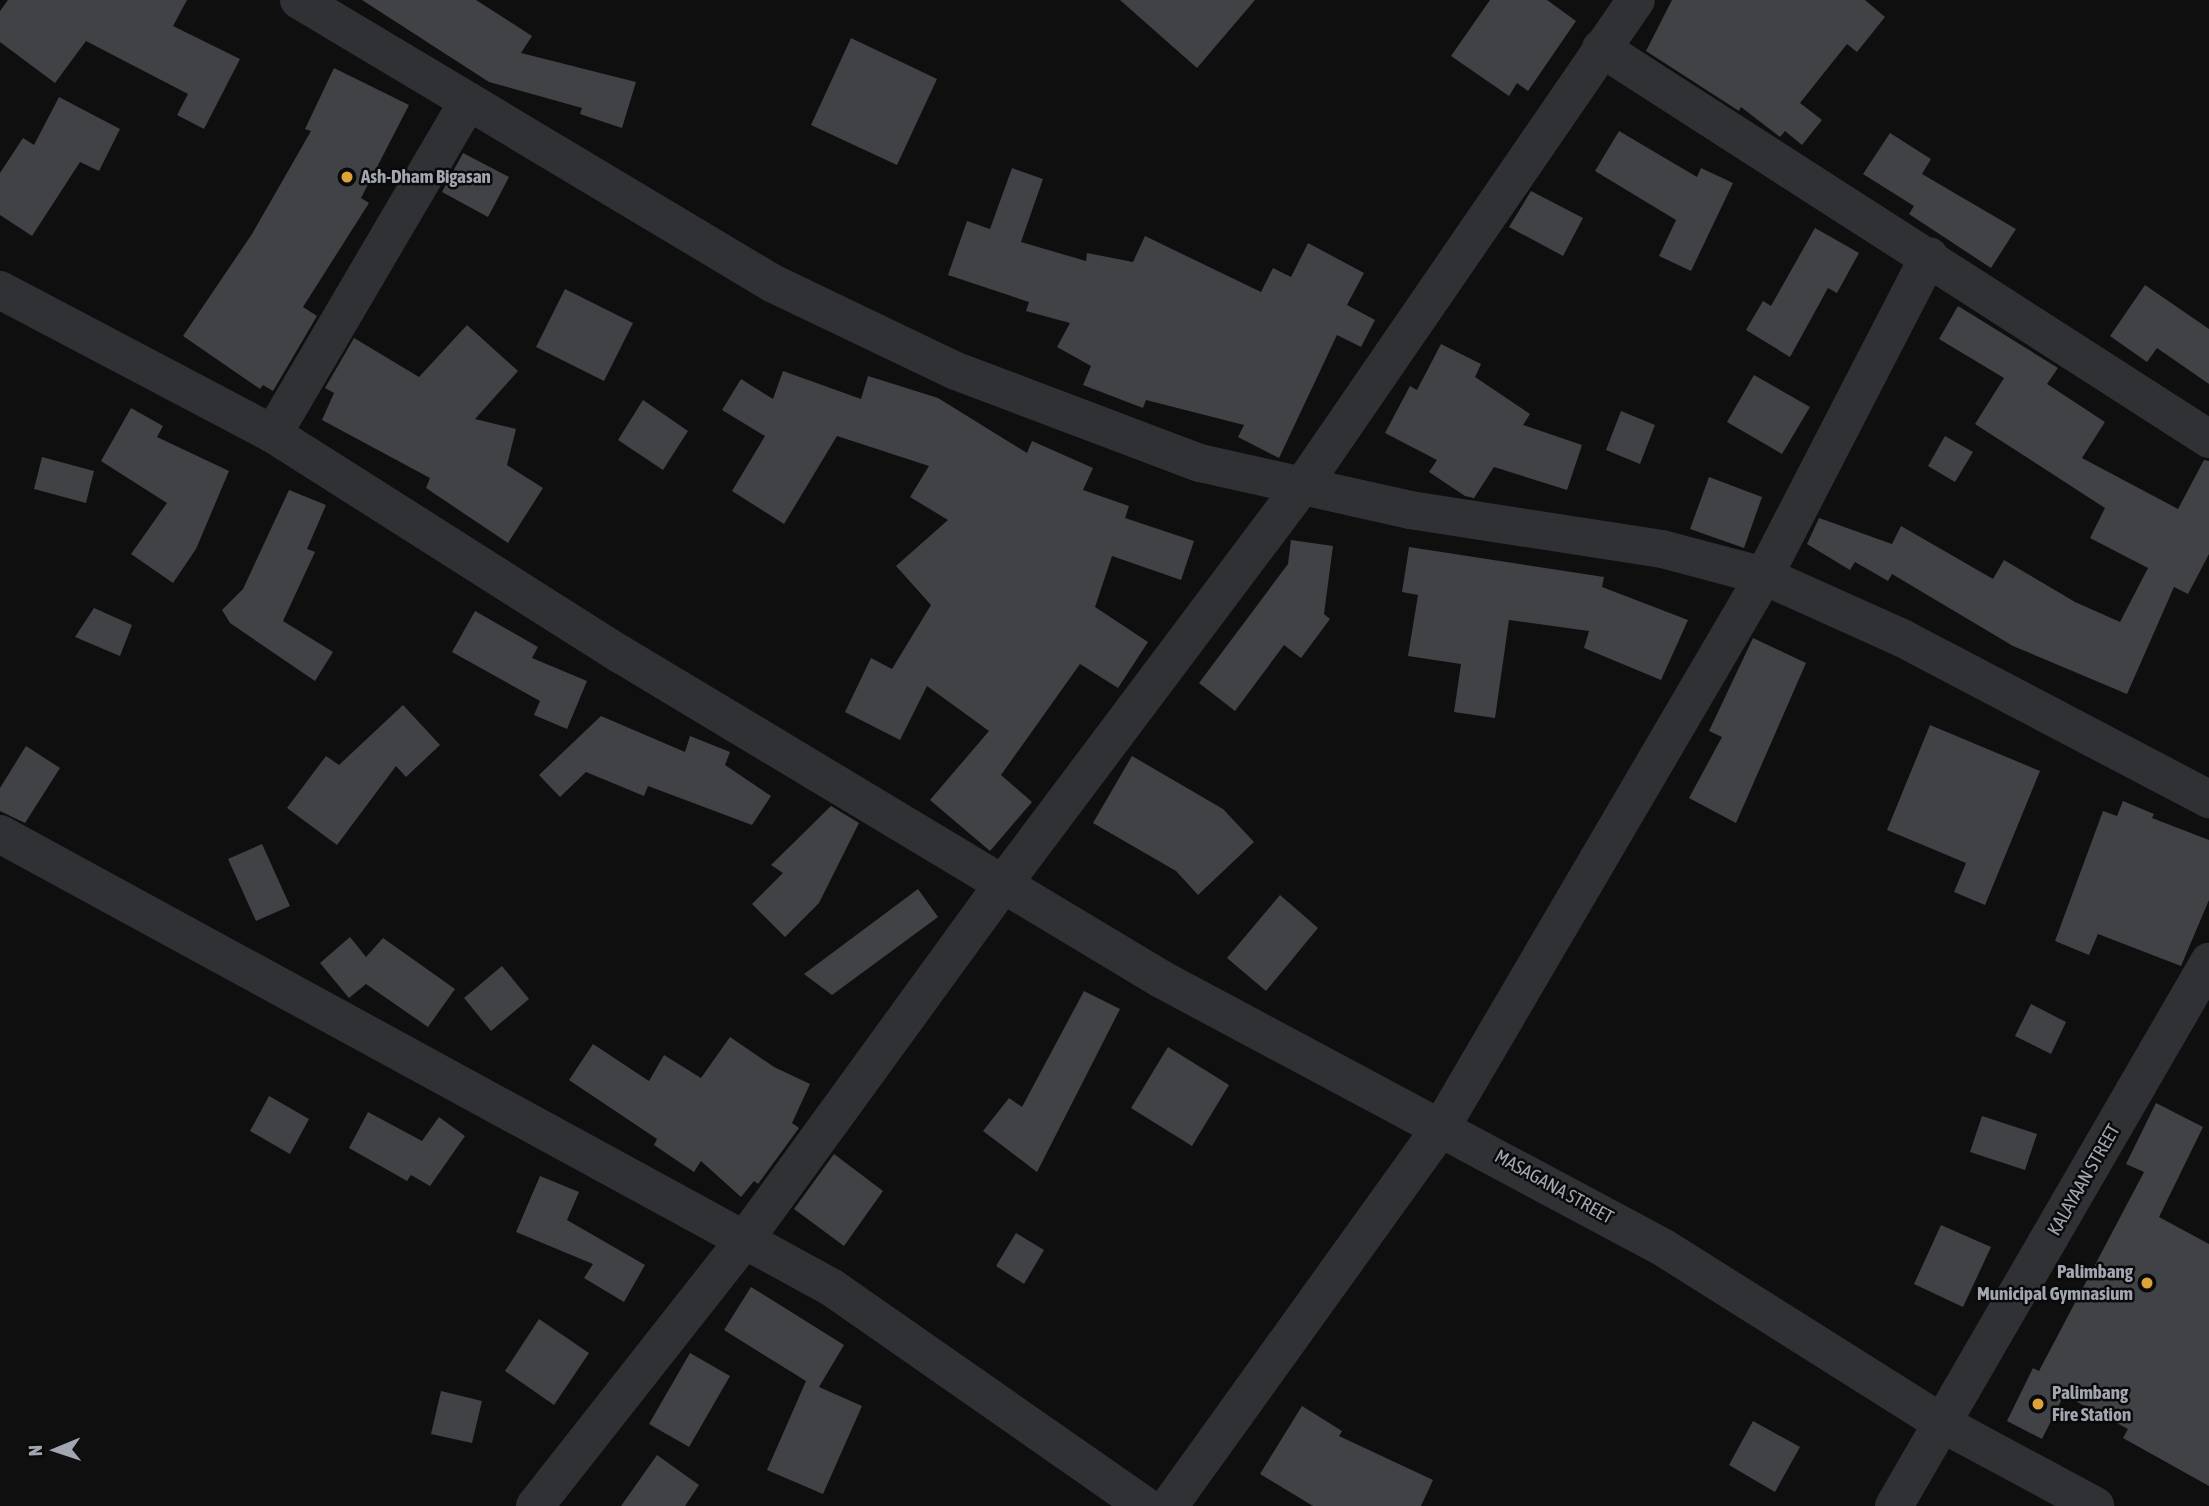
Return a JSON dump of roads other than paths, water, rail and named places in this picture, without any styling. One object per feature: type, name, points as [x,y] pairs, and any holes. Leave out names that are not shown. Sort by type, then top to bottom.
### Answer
[{"type":"street","points":[[299,0],[772,283],[864,330],[956,371],[1200,463],[1410,510],[1662,550],[1765,576],[1902,638],[2209,799]]},
{"type":"street","points":[[536,1506],[746,1238],[1003,884],[1303,485],[1636,0]]},
{"type":"street","points":[[1601,48],[1929,256],[2209,439]]},
{"type":"street","points":[[273,434],[468,101]]},
{"type":"street","points":[[1169,1506],[1442,1126],[1765,576],[1929,256]]},
{"type":"street","name":"MASAGANA STREET","points":[[0,290],[273,434],[620,654],[1161,979],[1442,1126],[1664,1248],[1943,1424],[2095,1506]]},
{"type":"street","points":[[0,834],[746,1238],[831,1287],[1145,1506]]},
{"type":"street","name":"KALAYAAN STREET","points":[[1894,1506],[2209,962]]},
{"type":"place","name":"Ash-Dham Bigasan","points":[[347,177]]},
{"type":"place","name":"Palimbang Municipal Gymnasium","points":[[2147,1283]]},
{"type":"place","name":"Palimbang Fire Station","points":[[2038,1404]]}]
